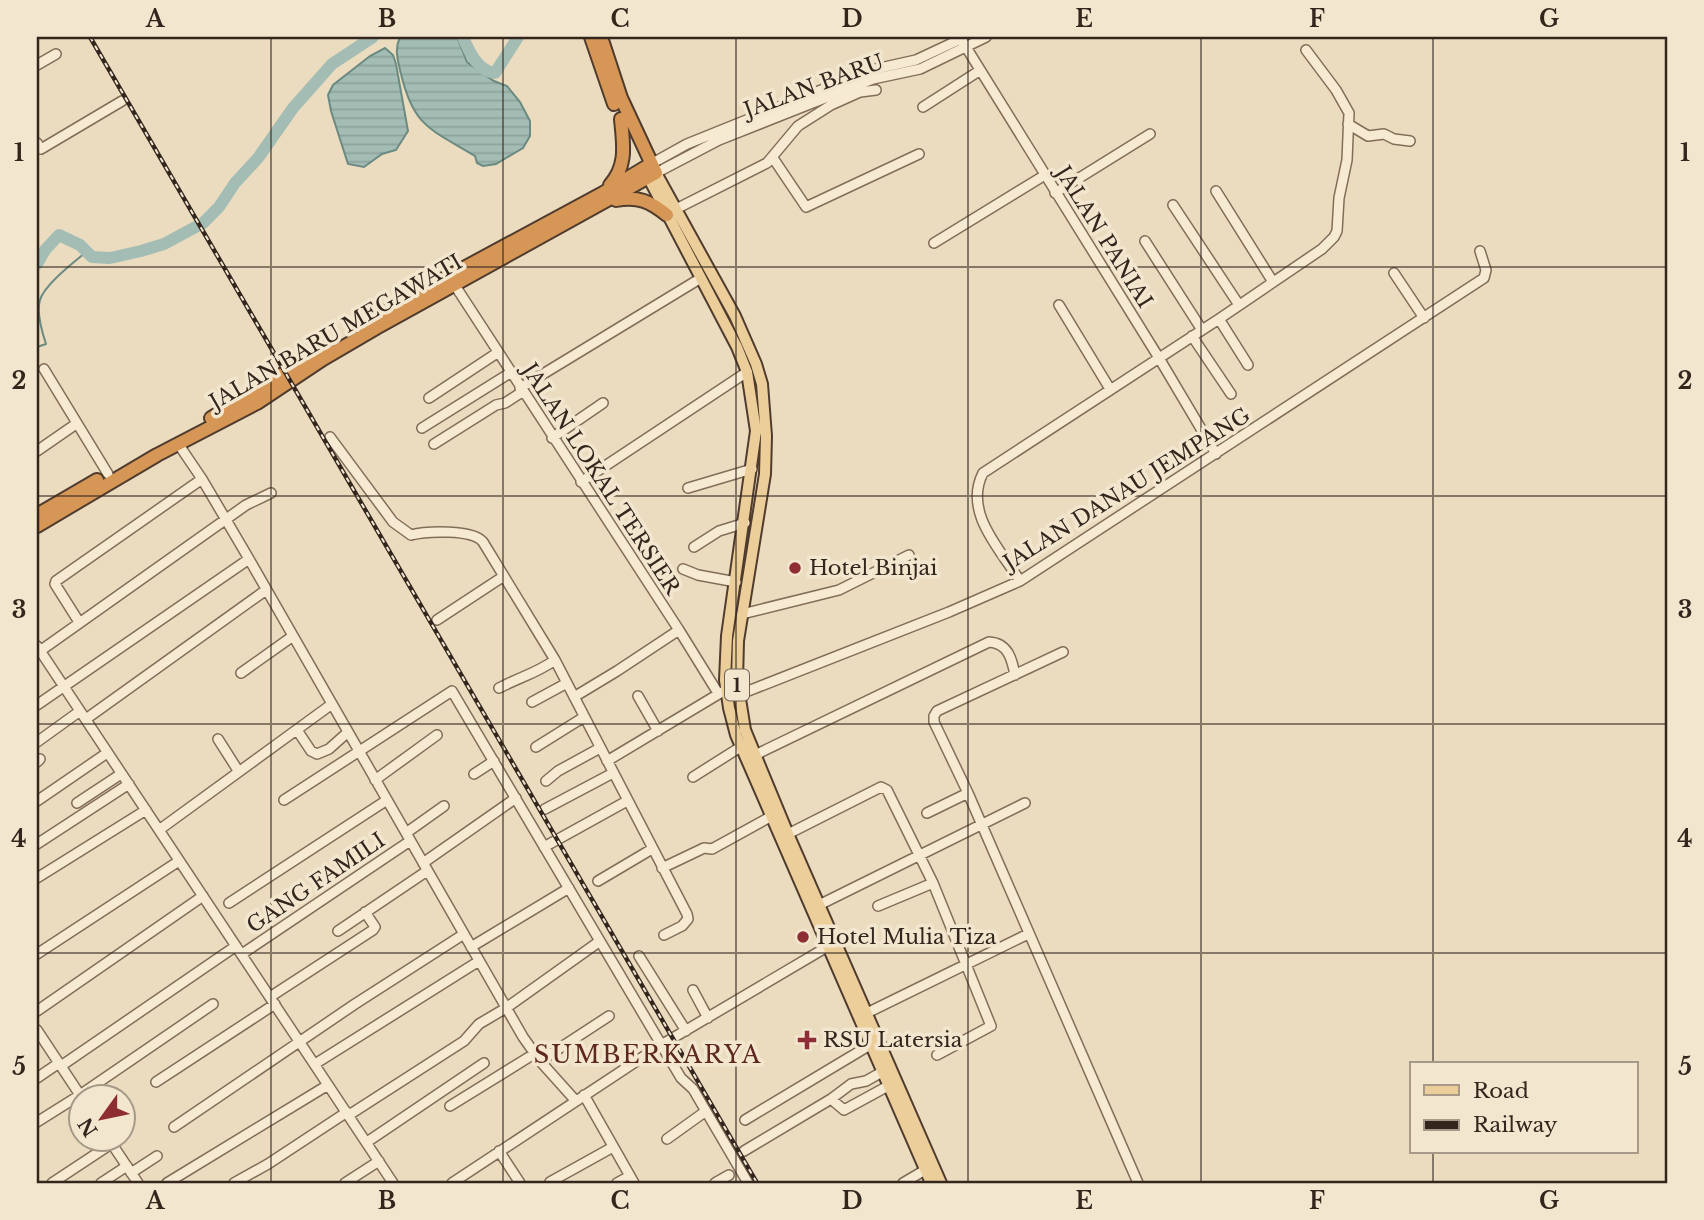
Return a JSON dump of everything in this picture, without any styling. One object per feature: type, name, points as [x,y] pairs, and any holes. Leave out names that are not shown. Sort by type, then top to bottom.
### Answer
[{"type":"highway","name":"1","points":[[591,37],[621,119],[650,171]]},
{"type":"highway","name":"1","points":[[601,37],[621,98],[650,171]]},
{"type":"highway","points":[[604,198],[622,162],[624,152],[621,119]]},
{"type":"highway","name":"JALAN BARU MEGAWATI","points":[[37,515],[214,417],[284,373],[650,171]]},
{"type":"highway","points":[[604,198],[637,198],[671,212]]},
{"type":"highway","name":"JALAN BARU MEGAWATI","points":[[37,526],[157,455],[257,403],[323,359],[448,284]]},
{"type":"main road","name":"1","points":[[650,171],[747,372],[756,431],[727,636],[725,680],[729,708],[741,746],[771,817],[867,1013],[941,1183]]},
{"type":"main road","name":"1","points":[[671,212],[735,316],[762,384],[766,436],[765,474],[728,693],[819,905],[870,1045],[931,1183]]},
{"type":"street","name":"JALAN BARU","points":[[650,171],[687,144],[840,94],[871,70],[916,60],[964,41],[986,37]]},
{"type":"street","name":"JALAN PANIAI","points":[[964,41],[979,71],[1216,454]]},
{"type":"street","points":[[1020,581],[979,517],[979,480],[988,469],[1219,319],[1322,248],[1337,232],[1339,198],[1347,160],[1349,113],[1347,106],[1306,50]]},
{"type":"street","points":[[37,65],[56,54]]},
{"type":"street","points":[[923,107],[979,71]]},
{"type":"street","points":[[671,212],[773,158],[798,126],[840,94],[876,90]]},
{"type":"street","points":[[37,142],[41,149],[122,101]]},
{"type":"street","points":[[1347,129],[1368,136],[1384,134],[1394,139],[1409,141]]},
{"type":"street","points":[[1055,192],[1150,134]]},
{"type":"street","points":[[773,158],[806,206],[919,154]]},
{"type":"street","points":[[934,243],[1045,175]]},
{"type":"street","points":[[1216,191],[1273,282]]},
{"type":"street","points":[[1173,205],[1239,305]]},
{"type":"street","points":[[1145,241],[1202,330]]},
{"type":"street","name":"JALAN DANAU JEMPANG","points":[[607,761],[728,693],[950,612],[1020,581],[1484,278],[1486,270],[1480,251]]},
{"type":"street","points":[[1394,273],[1424,318]]},
{"type":"street","points":[[434,444],[496,405],[505,403],[521,390],[701,278]]},
{"type":"street","name":"JALAN LOKAL TERSIER","points":[[448,284],[510,373],[678,629],[728,693]]},
{"type":"street","points":[[1059,305],[1110,389]]},
{"type":"street","points":[[1219,319],[1248,365]]},
{"type":"street","points":[[1192,336],[1231,394]]},
{"type":"street","points":[[429,398],[496,353]]},
{"type":"street","points":[[44,369],[108,474]]},
{"type":"street","points":[[581,482],[747,372]]},
{"type":"street","points":[[422,428],[510,373]]},
{"type":"street","points":[[552,438],[603,403]]},
{"type":"street","points":[[37,451],[76,424]]},
{"type":"street","points":[[330,437],[398,527],[411,535],[451,533],[479,537],[555,660],[688,919],[682,926],[664,935]]},
{"type":"street","points":[[179,445],[249,559],[506,1008],[537,1057],[580,1097],[632,1179],[617,1183]]},
{"type":"street","points":[[688,488],[752,469]]},
{"type":"street","points":[[79,622],[55,584],[56,581],[202,479]]},
{"type":"street","points":[[271,493],[246,505],[38,648],[393,1183]]},
{"type":"street","points":[[694,547],[719,531],[745,523]]},
{"type":"street","points":[[742,614],[839,590],[909,555]]},
{"type":"street","points":[[37,705],[249,559]]},
{"type":"street","points":[[683,569],[698,575],[736,582]]},
{"type":"street","points":[[437,620],[505,576]]},
{"type":"street","points":[[37,742],[83,715],[266,590]]},
{"type":"street","points":[[573,697],[678,629]]},
{"type":"street","points":[[241,673],[293,636]]},
{"type":"street","points":[[755,755],[989,642],[997,643],[1008,652],[1015,675]]},
{"type":"street","points":[[1063,652],[937,711],[934,722],[968,793],[1138,1183]]},
{"type":"street","points":[[37,667],[46,660]]},
{"type":"street","points":[[499,688],[533,674],[555,660]]},
{"type":"street","points":[[532,702],[566,683]]},
{"type":"street","points":[[285,800],[452,691],[681,1078],[693,1089],[748,1183]]},
{"type":"street","points":[[638,696],[658,731]]},
{"type":"street","points":[[159,830],[332,704]]},
{"type":"street","points":[[536,747],[584,717]]},
{"type":"street","points":[[297,730],[311,751],[317,754],[328,749],[348,732]]},
{"type":"street","points":[[375,780],[437,735]]},
{"type":"street","points":[[218,739],[239,772]]},
{"type":"street","points":[[693,777],[741,746]]},
{"type":"street","points":[[546,781],[558,771],[600,748]]},
{"type":"street","points":[[37,801],[107,753]]},
{"type":"street","points":[[474,774],[494,761]]},
{"type":"street","points":[[545,809],[613,773]]},
{"type":"street","points":[[77,803],[121,774]]},
{"type":"street","points":[[37,844],[129,784]]},
{"type":"street","points":[[788,834],[884,787],[933,883],[990,1026],[937,1055]]},
{"type":"street","points":[[926,813],[968,793]]},
{"type":"street","points":[[338,930],[516,798]]},
{"type":"street","points":[[229,903],[387,800]]},
{"type":"street","points":[[544,847],[627,801]]},
{"type":"street","points":[[819,905],[1025,803]]},
{"type":"street","name":"GANG FAMILI","points":[[37,1078],[239,950],[408,837],[444,806]]},
{"type":"street","points":[[37,878],[146,810]]},
{"type":"street","points":[[662,868],[704,848],[712,849],[771,817]]},
{"type":"street","points":[[598,881],[652,849]]},
{"type":"street","points":[[37,954],[179,861]]},
{"type":"street","points":[[878,906],[933,883]]},
{"type":"street","points":[[471,947],[569,888]]},
{"type":"street","points":[[37,1011],[203,896]]},
{"type":"street","points":[[156,1082],[373,930],[375,927],[365,912]]},
{"type":"street","points":[[174,1127],[355,1004],[464,934]]},
{"type":"street","points":[[867,1013],[1028,934]]},
{"type":"street","points":[[234,1183],[464,1041],[475,1027],[600,941]]},
{"type":"street","points":[[452,1183],[662,1045],[831,944]]},
{"type":"street","points":[[639,956],[686,1031]]},
{"type":"street","points":[[314,1064],[479,961]]},
{"type":"street","points":[[692,990],[708,1018]]},
{"type":"street","points":[[98,1084],[214,1004]]},
{"type":"street","points":[[450,1106],[608,1016]]},
{"type":"street","points":[[37,1030],[73,1084]]},
{"type":"street","points":[[745,1120],[870,1045]]},
{"type":"street","points":[[367,1142],[484,1063]]},
{"type":"street","points":[[744,1151],[851,1084],[866,1081],[882,1072]]},
{"type":"street","points":[[167,1183],[328,1085]]},
{"type":"street","points":[[831,1099],[844,1110],[888,1086]]},
{"type":"street","points":[[37,1122],[66,1105]]},
{"type":"street","points":[[667,1139],[706,1111]]},
{"type":"street","points":[[551,1182],[613,1147]]},
{"type":"street","points":[[499,1151],[520,1183]]},
{"type":"street","points":[[52,1183],[93,1154]]},
{"type":"street","points":[[118,1154],[138,1183]]},
{"type":"street","points":[[101,1183],[157,1156]]},
{"type":"street","points":[[345,1183],[379,1161]]},
{"type":"street","points":[[903,1183],[925,1170]]},
{"type":"street","points":[[715,1183],[729,1175]]},
{"type":"water","points":[[400,37],[457,37],[467,62],[494,81],[507,86],[520,102],[530,121],[530,136],[523,148],[496,164],[483,166],[477,163],[475,156],[426,125],[412,106],[406,92],[397,55]]},
{"type":"water","points":[[385,48],[393,55],[396,64],[408,131],[396,150],[382,154],[364,167],[348,164],[328,95],[333,85],[370,56]]},
{"type":"waterway","points":[[37,264],[59,235],[80,245],[92,257],[110,258],[164,244],[203,223],[258,158],[293,108],[332,64],[373,37]]},
{"type":"waterway","points":[[463,37],[479,65],[495,73],[518,37]]},
{"type":"waterway","points":[[37,347],[46,344],[39,311],[43,294],[60,274],[86,252]]},
{"type":"railway","points":[[90,37],[757,1183]]},
{"type":"place","name":"Hotel Binjai","points":[[795,568]]},
{"type":"place","name":"Hotel Mulia Tiza","points":[[803,937]]},
{"type":"place","name":"RSU Latersia","points":[[807,1040]]},
{"type":"district","name":"SUMBERKARYA","points":[[648,1054]]}]
